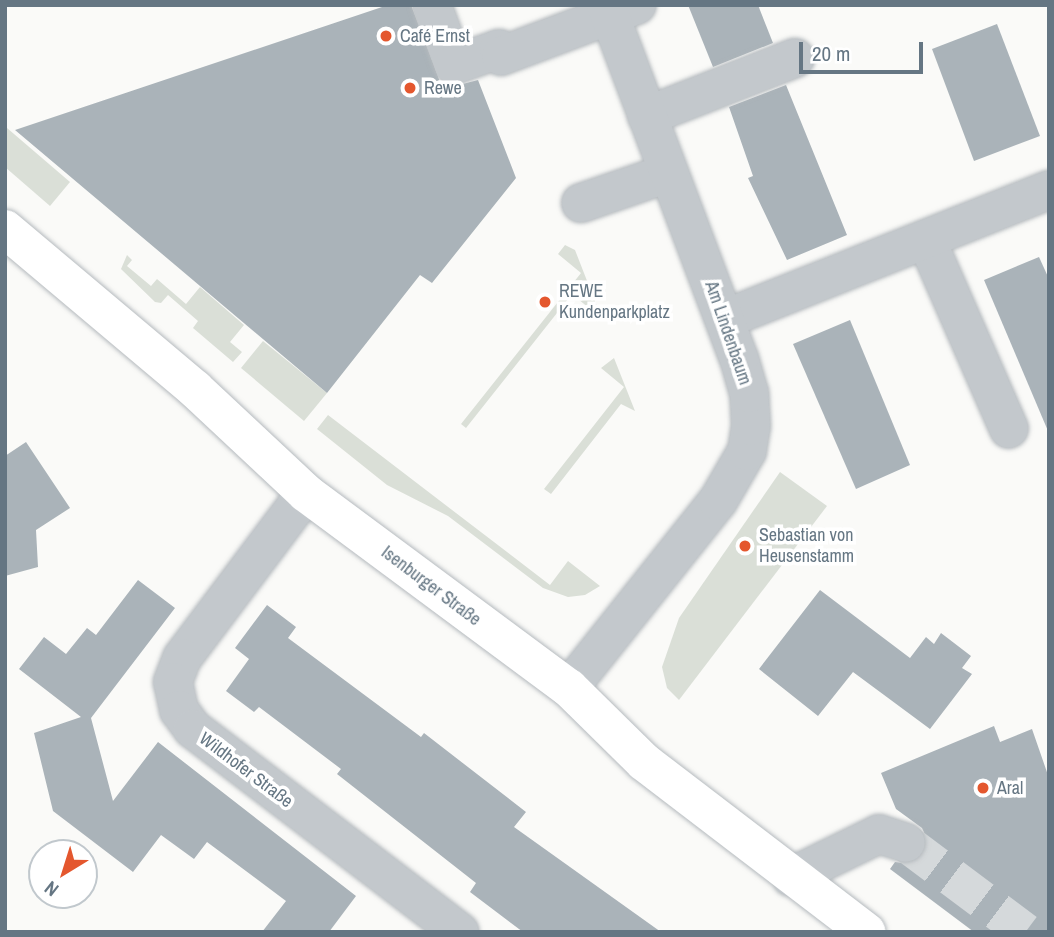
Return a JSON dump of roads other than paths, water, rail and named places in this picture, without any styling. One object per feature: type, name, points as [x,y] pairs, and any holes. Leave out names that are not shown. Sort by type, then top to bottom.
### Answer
[{"type":"main road","name":"Isenburger Straße","points":[[5,229],[195,389],[306,493],[569,688],[644,762],[866,932]]},
{"type":"street","name":"Am Lindenbaum","points":[[432,5],[454,65],[499,49],[501,56],[618,9],[650,126],[725,319],[749,393],[747,451],[718,501],[569,688]]},
{"type":"street","points":[[650,126],[798,67]]},
{"type":"street","points":[[581,203],[668,173]]},
{"type":"street","points":[[725,319],[1049,190]]},
{"type":"street","points":[[926,239],[1009,429]]},
{"type":"street","name":"Wildhofer Straße","points":[[306,493],[182,659],[173,682],[179,710],[193,729],[459,932]]},
{"type":"street","points":[[791,877],[880,834],[906,843]]},
{"type":"tunnel","points":[[906,843],[1025,932]]},
{"type":"place","name":"Café Ernst","points":[[386,36]]},
{"type":"place","name":"Rewe","points":[[410,88]]},
{"type":"place","name":"REWE Kundenparkplatz","points":[[545,302]]},
{"type":"place","name":"Sebastian von Heusenstamm","points":[[745,546]]},
{"type":"place","name":"Aral","points":[[983,788]]}]
